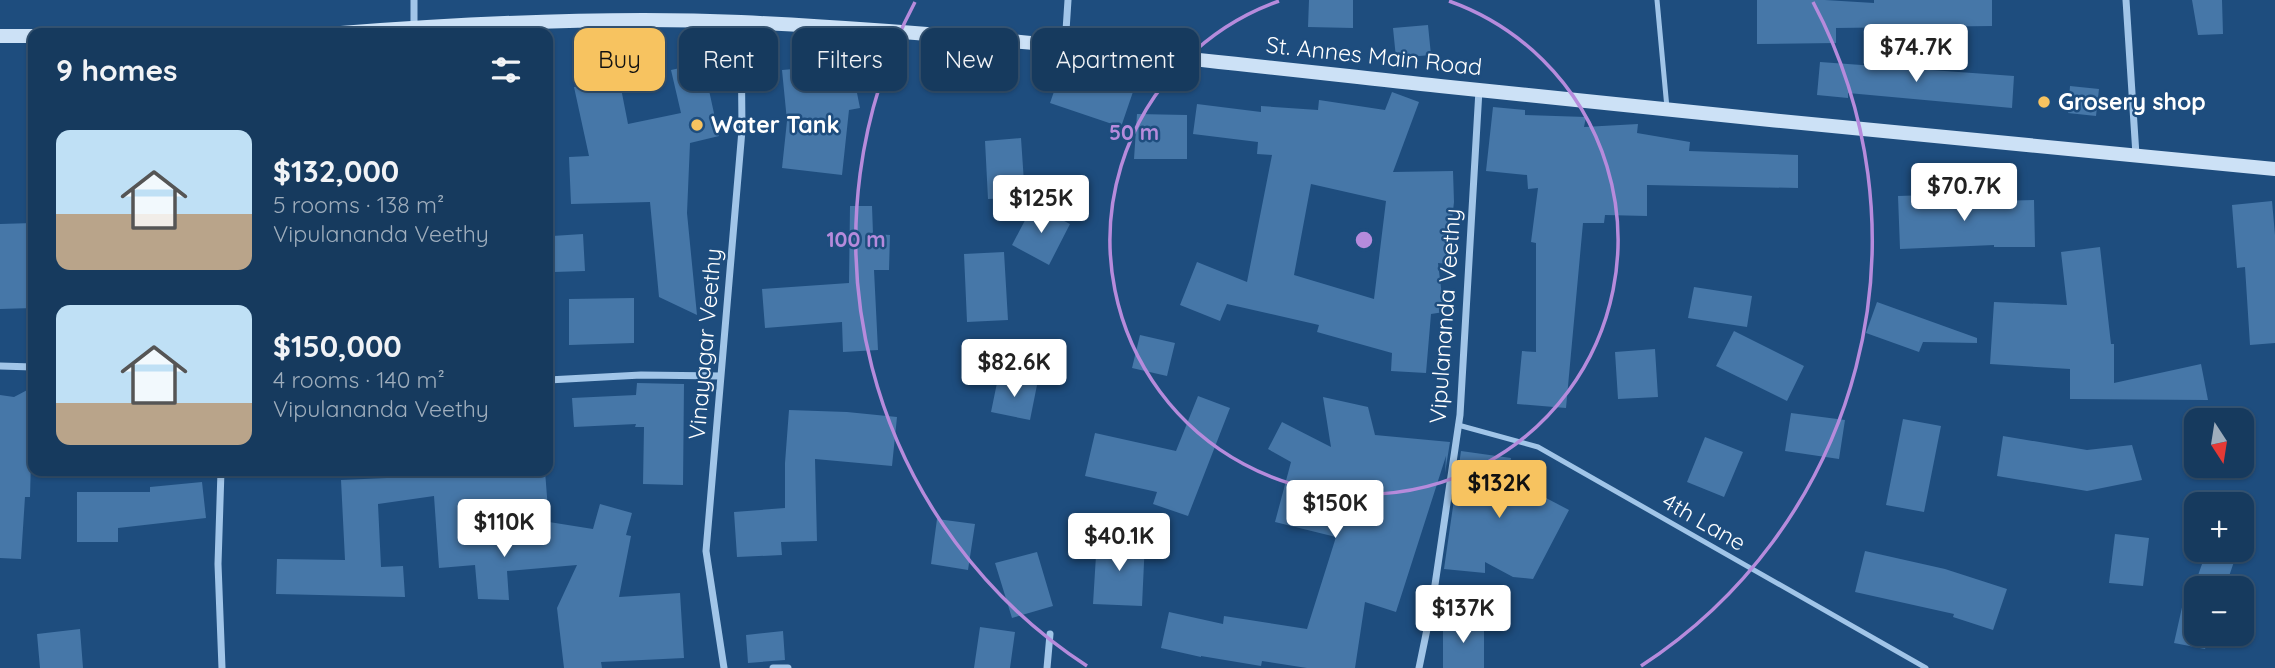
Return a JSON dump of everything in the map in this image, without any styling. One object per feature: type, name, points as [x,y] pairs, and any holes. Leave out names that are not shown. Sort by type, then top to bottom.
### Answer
[{"type":"street","points":[[414,0],[414,28]]},
{"type":"street","points":[[1066,28],[1068,0]]},
{"type":"street","points":[[2126,0],[2136,155]]},
{"type":"street","name":"St. Annes Main Road","points":[[414,28],[649,20],[741,22],[1032,44]]},
{"type":"street","name":"Vinayagar Veethy","points":[[724,668],[706,551],[742,131],[741,22]]},
{"type":"street","points":[[0,36],[28,36]]},
{"type":"street","name":"St. Annes Main Road","points":[[1199,60],[2275,169]]},
{"type":"street","name":"Vipulananda Veethy","points":[[1419,668],[1432,605],[1458,425],[1479,90]]},
{"type":"street","points":[[0,366],[28,368]]},
{"type":"street","points":[[553,380],[641,375],[722,376]]},
{"type":"street","points":[[221,476],[218,564],[222,668]]},
{"type":"street","points":[[1046,668],[1050,634]]},
{"type":"street","points":[[773,668],[789,668]]},
{"type":"lane","points":[[1657,0],[1667,108]]},
{"type":"lane","name":"4th Lane","points":[[1458,425],[1538,447],[1926,668]]},
{"type":"building","points":[[1309,0],[1353,0],[1353,28],[1308,27]]},
{"type":"building","points":[[1757,0],[1874,3],[1874,0],[1992,0],[1992,26],[1836,28],[1836,43],[1757,44]]},
{"type":"building","points":[[2192,0],[2222,0],[2223,34],[2198,35]]},
{"type":"building","points":[[1428,25],[1431,55],[1396,58],[1393,28]]},
{"type":"building","points":[[1820,62],[2014,76],[2012,108],[1848,93],[1848,98],[1817,95]]},
{"type":"building","points":[[679,68],[679,91],[709,91],[719,136],[690,143],[687,213],[697,315],[659,297],[650,202],[571,204],[569,157],[589,156],[575,91],[622,91],[628,124],[681,113],[671,70]]},
{"type":"building","points":[[792,69],[792,91],[857,91],[860,108],[849,110],[842,175],[782,168],[787,121],[782,70]]},
{"type":"building","points":[[2070,86],[2099,89],[2096,116],[2068,113]]},
{"type":"building","points":[[1054,91],[1133,91],[1121,127],[1050,103]]},
{"type":"building","points":[[1392,92],[1419,102],[1393,172],[1453,171],[1454,202],[1447,264],[1438,263],[1444,312],[1431,314],[1426,373],[1391,371],[1392,353],[1317,332],[1319,325],[1227,304],[1220,321],[1180,305],[1197,262],[1247,282],[1272,155],[1257,154],[1258,142],[1193,134],[1197,104],[1261,112],[1261,106],[1318,110],[1319,100],[1385,110]],"holes":[[[1311,184],[1386,201],[1374,299],[1294,275]]]},
{"type":"building","points":[[1493,107],[1525,110],[1525,115],[1586,117],[1584,127],[1638,124],[1637,133],[1690,142],[1689,151],[1798,155],[1798,188],[1647,185],[1647,216],[1605,215],[1604,223],[1583,223],[1566,408],[1517,404],[1522,351],[1536,352],[1536,243],[1531,242],[1538,188],[1528,189],[1527,175],[1486,171]]},
{"type":"building","points":[[1137,114],[1187,115],[1187,159],[1134,159]]},
{"type":"building","points":[[1021,138],[1025,197],[988,199],[985,141]]},
{"type":"building","points":[[1959,194],[1959,202],[2034,200],[2035,247],[1994,245],[1900,249],[1898,196]]},
{"type":"building","points":[[2272,201],[2275,235],[2275,343],[2250,345],[2245,267],[2237,268],[2232,205]]},
{"type":"building","points":[[1033,205],[1070,224],[1049,265],[1012,245]]},
{"type":"building","points":[[850,206],[872,206],[873,234],[890,235],[889,270],[874,270],[878,350],[843,352],[842,322],[765,328],[762,289],[849,283]]},
{"type":"building","points":[[28,223],[28,308],[0,309],[0,224]]},
{"type":"building","points":[[583,234],[585,271],[554,272],[553,236]]},
{"type":"building","points":[[2100,247],[2111,344],[2114,344],[2114,383],[2201,364],[2208,400],[2070,399],[2070,369],[1990,364],[1994,302],[2067,305],[2061,252]]},
{"type":"building","points":[[1004,252],[1008,320],[967,322],[964,254]]},
{"type":"building","points":[[1694,287],[1752,296],[1747,327],[1688,318]]},
{"type":"building","points":[[634,298],[634,343],[569,345],[569,299]]},
{"type":"building","points":[[1877,302],[1977,338],[1977,343],[1923,342],[1919,352],[1866,333]]},
{"type":"building","points":[[1734,331],[1804,366],[1787,401],[1716,366]]},
{"type":"building","points":[[1140,335],[1175,343],[1167,376],[1132,368]]},
{"type":"building","points":[[1655,349],[1658,397],[1618,399],[1615,352]]},
{"type":"building","points":[[998,378],[1037,385],[1030,420],[991,412]]},
{"type":"building","points":[[637,383],[684,384],[683,485],[643,484],[644,427],[635,427],[636,424],[574,427],[572,398],[636,395]]},
{"type":"building","points":[[28,390],[30,497],[25,497],[21,559],[0,558],[0,395],[14,397]]},
{"type":"building","points":[[1198,396],[1230,408],[1188,516],[1153,504],[1157,492],[1085,476],[1095,433],[1176,451]]},
{"type":"building","points":[[1323,397],[1368,407],[1375,435],[1450,442],[1445,473],[1446,456],[1396,612],[1365,602],[1355,668],[1307,668],[1262,661],[1261,666],[1161,648],[1169,612],[1223,624],[1224,616],[1307,629],[1336,537],[1275,522],[1291,462],[1268,449],[1282,422],[1331,447]]},
{"type":"building","points":[[789,410],[897,417],[892,466],[815,459],[817,541],[781,542],[782,555],[737,557],[734,512],[785,508]]},
{"type":"building","points":[[1791,413],[1845,420],[1839,459],[1785,451]]},
{"type":"building","points":[[1903,419],[1941,426],[1924,512],[1886,505]]},
{"type":"building","points":[[2003,436],[2087,450],[2132,445],[2142,480],[2087,491],[1997,476]]},
{"type":"building","points":[[1705,437],[1743,452],[1724,497],[1687,482]]},
{"type":"building","points":[[1461,451],[1511,458],[1508,478],[1569,510],[1533,579],[1513,577],[1485,562],[1485,573],[1444,569]]},
{"type":"building","points":[[432,476],[545,476],[549,522],[593,529],[600,504],[632,513],[626,535],[631,536],[619,597],[680,593],[684,658],[601,662],[602,668],[564,668],[557,608],[577,565],[507,571],[509,600],[478,599],[475,565],[439,568],[434,496],[378,504],[381,567],[403,566],[405,597],[276,594],[277,559],[345,560],[341,480]]},
{"type":"building","points":[[202,482],[206,518],[118,528],[118,542],[77,542],[77,492],[150,492],[150,487]]},
{"type":"building","points":[[937,519],[975,524],[968,570],[931,564]]},
{"type":"building","points":[[2115,534],[2149,538],[2143,586],[2109,583]]},
{"type":"building","points":[[1097,539],[1145,541],[1142,606],[1093,604]]},
{"type":"building","points":[[1865,551],[1945,569],[2007,589],[1993,630],[1953,617],[1954,614],[1855,592]]},
{"type":"building","points":[[1037,552],[1053,606],[1012,618],[995,563]]},
{"type":"building","points":[[2203,562],[2234,562],[2229,576],[2198,576]]},
{"type":"building","points":[[2184,598],[2184,645],[2174,643]]},
{"type":"building","points":[[1443,622],[1484,623],[1484,668],[1443,668]]},
{"type":"building","points":[[980,627],[1015,632],[1010,668],[974,668]]},
{"type":"building","points":[[80,629],[83,668],[40,668],[37,634]]},
{"type":"building","points":[[783,631],[785,660],[748,663],[746,635]]},
{"type":"place","name":"Grosery shop","points":[[2044,102]]},
{"type":"place","name":"Water Tank","points":[[697,125]]}]
